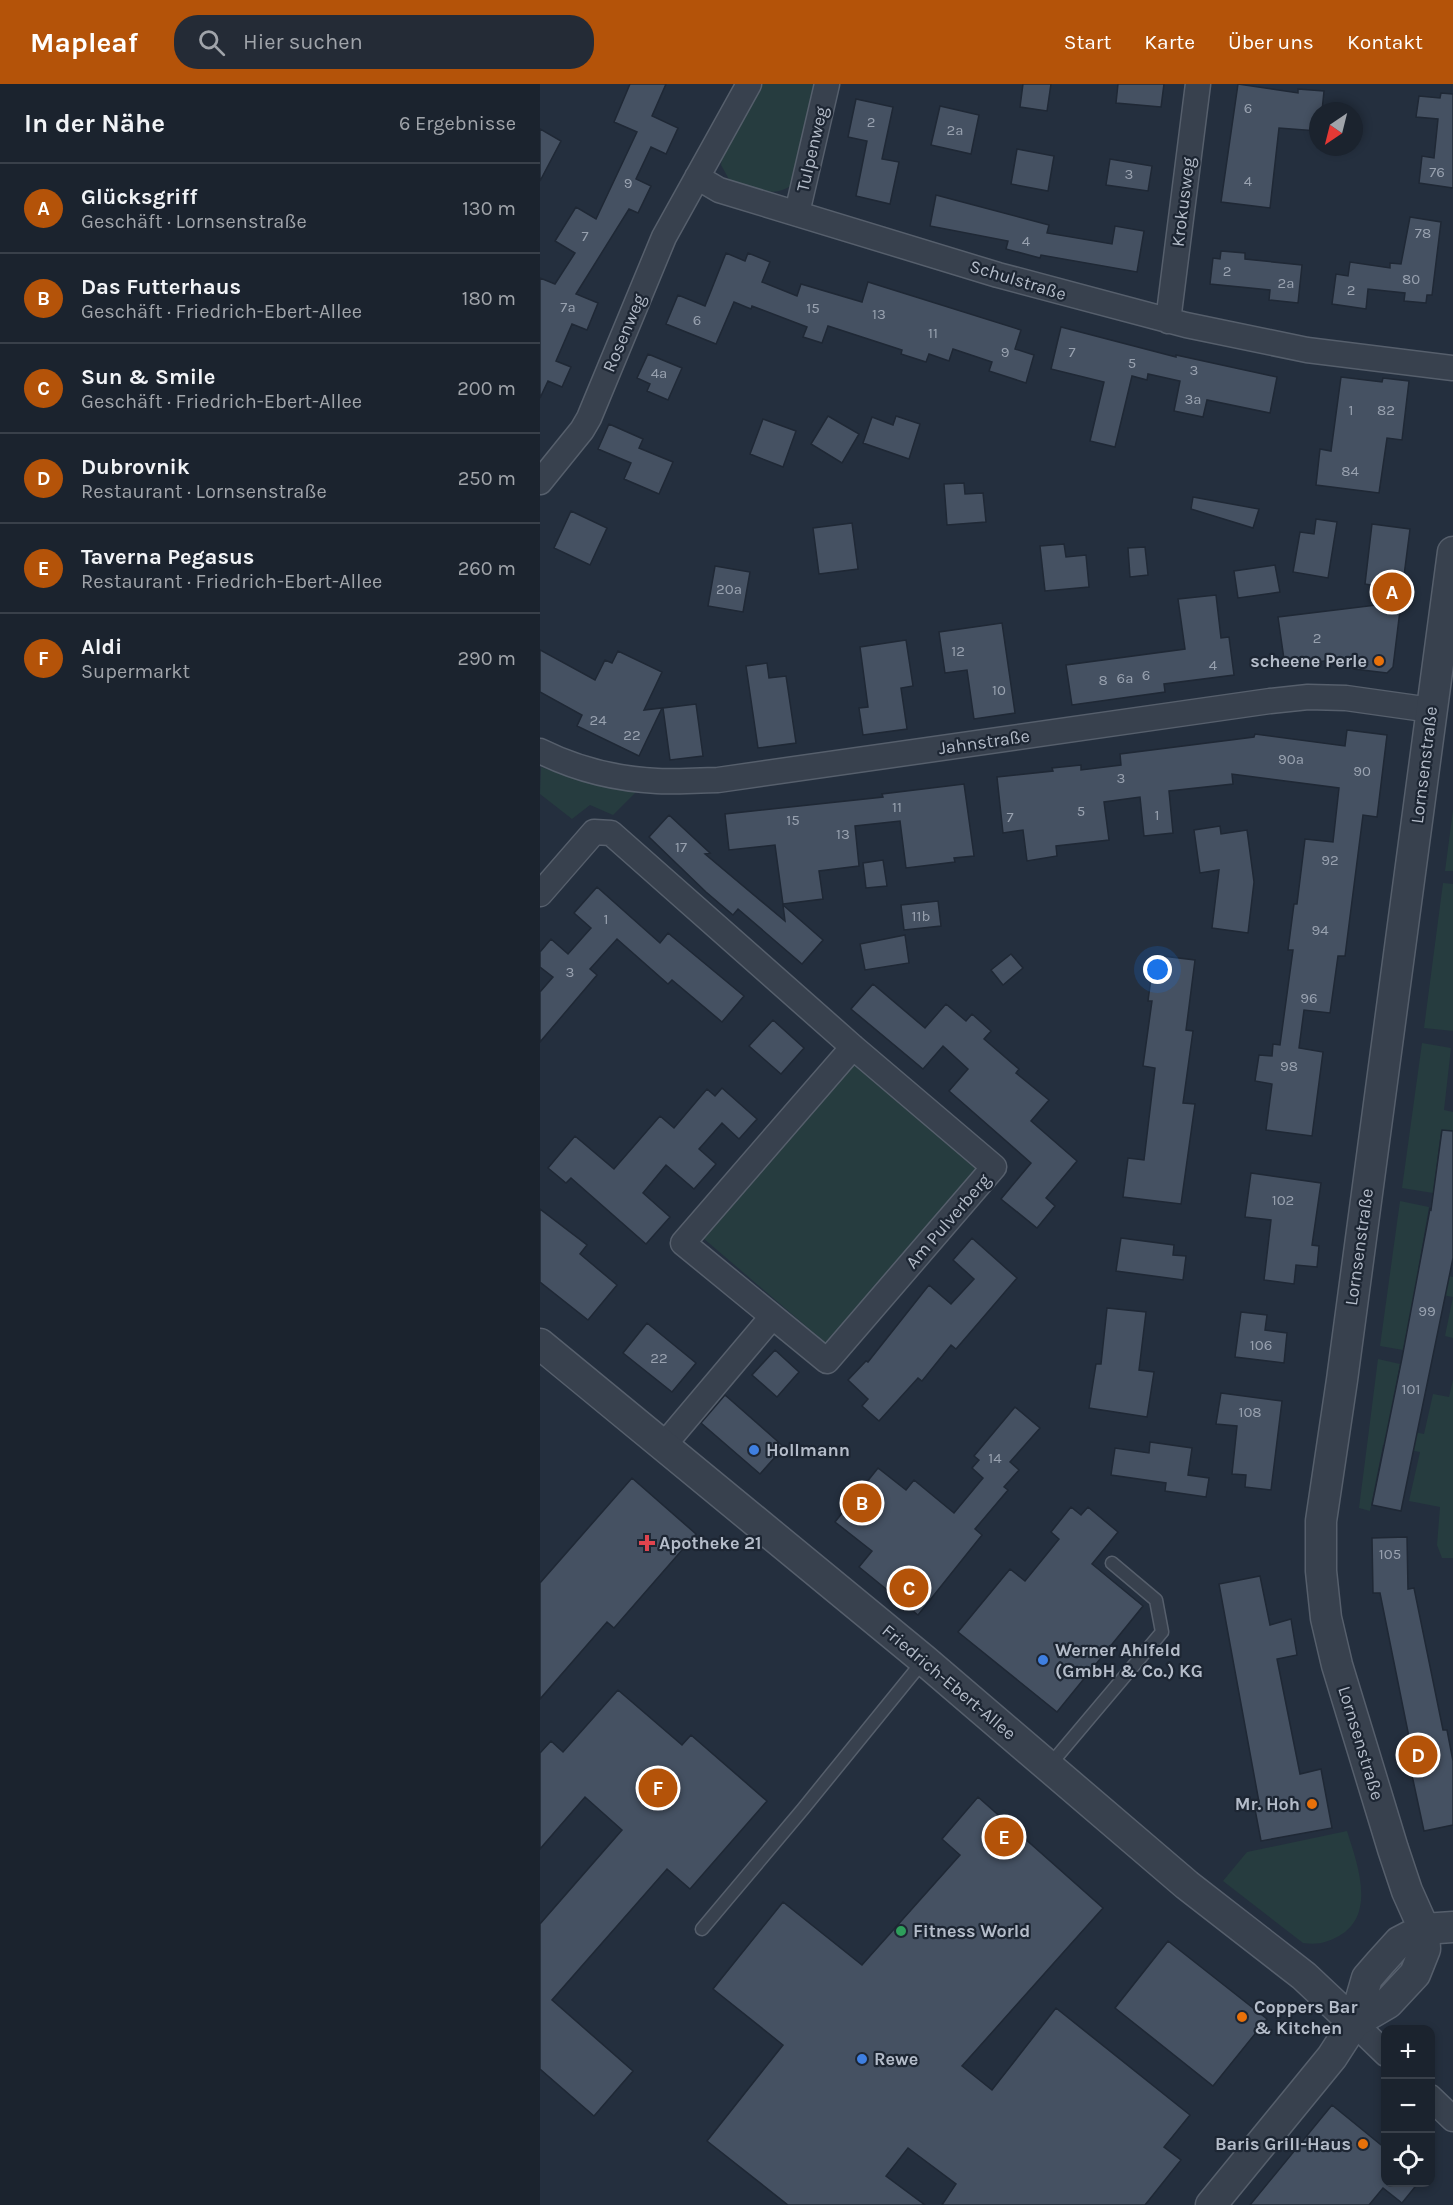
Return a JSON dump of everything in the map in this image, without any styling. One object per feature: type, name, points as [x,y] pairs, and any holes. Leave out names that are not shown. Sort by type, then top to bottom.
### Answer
[{"type":"street","points":[[697,177],[749,84]]},
{"type":"street","name":"Tulpenweg","points":[[797,213],[827,84]]},
{"type":"street","name":"Krokusweg","points":[[1168,321],[1198,84]]},
{"type":"street","name":"Schulstraße","points":[[697,177],[719,190],[1008,278],[1168,321],[1307,350],[1453,368]]},
{"type":"street","name":"Rosenweg","points":[[540,482],[589,418],[664,237],[697,177]]},
{"type":"street","name":"Lornsenstraße","points":[[1354,2023],[1388,2002],[1415,1974],[1425,1949],[1424,1929],[1407,1891],[1393,1850],[1337,1665],[1326,1618],[1322,1582],[1321,1521],[1453,552]]},
{"type":"street","name":"Jahnstraße","points":[[540,752],[576,767],[617,776],[658,781],[718,780],[1270,700],[1346,698],[1431,710]]},
{"type":"street","name":"Am Pulverberg","points":[[540,894],[594,832],[611,833],[853,1047],[994,1167],[827,1361],[683,1243],[853,1047]]},
{"type":"street","points":[[664,1445],[772,1317]]},
{"type":"street","name":"Friedrich-Ebert-Allee","points":[[540,1344],[924,1660],[1187,1885],[1304,1976],[1354,2023]]},
{"type":"street","points":[[1424,1929],[1453,1927]]},
{"type":"street","name":"Lornsenstraße","points":[[1211,2205],[1332,2056],[1354,2023],[1367,1978],[1399,1942],[1424,1929]]},
{"type":"street","points":[[1415,1974],[1453,1941]]},
{"type":"street","points":[[1354,2023],[1381,2049]]},
{"type":"street","points":[[1435,2101],[1453,2119]]},
{"type":"lane","points":[[1049,1767],[1162,1632],[1156,1600],[1112,1563]]},
{"type":"lane","points":[[702,1929],[839,1766],[924,1660]]},
{"type":"green space","points":[[760,84],[814,84],[817,97],[792,185],[769,192],[730,181],[721,165],[723,148]]},
{"type":"green space","points":[[541,767],[588,782],[636,792],[613,815],[590,805],[572,819],[540,794]]},
{"type":"green space","points":[[1453,810],[1453,871],[1445,871]]},
{"type":"green space","points":[[1443,883],[1453,884],[1453,1031],[1424,1028]]},
{"type":"green space","points":[[1422,1043],[1451,1048],[1444,1110],[1453,1112],[1453,1132],[1441,1131],[1433,1193],[1402,1188]]},
{"type":"green space","points":[[852,1063],[978,1170],[828,1345],[703,1238]]},
{"type":"green space","points":[[1400,1201],[1429,1207],[1418,1270],[1453,1277],[1453,1297],[1415,1290],[1403,1350],[1380,1346]]},
{"type":"green space","points":[[1453,1297],[1453,1338],[1445,1336]]},
{"type":"green space","points":[[1378,1359],[1400,1364],[1388,1427],[1424,1434],[1433,1394],[1449,1397],[1453,1380],[1453,1558],[1442,1558],[1437,1545],[1440,1507],[1409,1501],[1420,1452],[1383,1445],[1370,1511],[1359,1508]]},
{"type":"green space","points":[[1347,1831],[1359,1873],[1361,1902],[1358,1915],[1351,1927],[1330,1940],[1317,1944],[1303,1943],[1223,1881],[1247,1852]]},
{"type":"building","points":[[630,84],[666,84],[652,116],[678,128],[666,154],[651,147],[636,179],[651,186],[638,213],[629,209],[576,294],[598,303],[587,330],[572,324],[556,361],[571,367],[562,387],[548,381],[540,398],[540,278],[555,284],[575,253],[555,241],[576,207],[596,219],[637,132],[614,122]]},
{"type":"building","points":[[1023,84],[1051,84],[1047,111],[1020,107]]},
{"type":"building","points":[[1118,84],[1164,84],[1161,107],[1116,103]]},
{"type":"building","points":[[1238,84],[1298,93],[1298,89],[1324,91],[1323,102],[1309,102],[1309,130],[1279,128],[1270,208],[1221,202]]},
{"type":"building","points":[[1441,93],[1453,94],[1453,188],[1419,183],[1422,156],[1434,158],[1438,119],[1416,117],[1419,96],[1440,98]]},
{"type":"building","points":[[856,99],[893,107],[882,159],[899,162],[890,204],[856,196],[867,141],[848,137]]},
{"type":"building","points":[[940,106],[979,115],[971,154],[931,145]]},
{"type":"building","points":[[540,129],[561,141],[540,181]]},
{"type":"building","points":[[1017,149],[1054,156],[1048,191],[1011,184]]},
{"type":"building","points":[[1110,159],[1152,166],[1148,191],[1106,185]]},
{"type":"building","points":[[936,195],[1049,225],[1047,233],[1112,244],[1115,226],[1144,231],[1137,272],[1041,255],[1040,258],[1006,249],[1008,241],[930,226]]},
{"type":"building","points":[[1410,217],[1441,222],[1432,295],[1427,295],[1426,303],[1404,301],[1405,293],[1368,289],[1366,309],[1332,304],[1336,274],[1348,276],[1350,262],[1390,268],[1390,263],[1401,264]]},
{"type":"building","points":[[1221,251],[1245,253],[1245,259],[1302,265],[1298,303],[1269,300],[1270,290],[1210,284],[1213,258],[1220,259]]},
{"type":"building","points":[[726,253],[745,261],[748,253],[770,262],[762,282],[797,296],[801,284],[862,302],[868,282],[1021,330],[1015,349],[1034,355],[1026,383],[989,371],[992,362],[953,349],[949,361],[929,354],[926,362],[901,354],[902,350],[828,326],[822,343],[803,337],[807,327],[752,306],[751,309],[734,302],[716,344],[666,324],[678,295],[705,306]]},
{"type":"building","points":[[1061,327],[1176,357],[1176,355],[1277,377],[1270,413],[1207,400],[1203,417],[1174,411],[1180,381],[1148,374],[1147,380],[1132,376],[1115,447],[1090,441],[1104,382],[1051,369]]},
{"type":"building","points":[[648,354],[682,368],[668,400],[647,391],[650,384],[637,378]]},
{"type":"building","points":[[1341,377],[1382,382],[1383,378],[1409,381],[1402,440],[1387,438],[1379,493],[1316,485],[1320,449],[1331,451]]},
{"type":"building","points":[[828,416],[859,434],[842,463],[811,444]]},
{"type":"building","points":[[896,416],[920,424],[909,459],[863,443],[872,417],[893,425]]},
{"type":"building","points":[[763,419],[796,431],[783,467],[750,454]]},
{"type":"building","points":[[609,424],[643,439],[639,448],[673,462],[659,494],[624,479],[631,463],[598,449]]},
{"type":"building","points":[[964,483],[965,494],[983,493],[986,522],[947,525],[944,484]]},
{"type":"building","points":[[1193,497],[1259,509],[1253,528],[1191,509]]},
{"type":"building","points":[[571,511],[607,528],[590,565],[554,548]]},
{"type":"building","points":[[1316,519],[1337,522],[1328,578],[1293,572],[1300,532],[1314,534]]},
{"type":"building","points":[[852,523],[858,569],[819,574],[813,528]]},
{"type":"building","points":[[1372,524],[1410,529],[1402,591],[1365,584]]},
{"type":"building","points":[[1064,544],[1066,557],[1086,555],[1089,587],[1045,591],[1040,546]]},
{"type":"building","points":[[1145,547],[1148,575],[1130,577],[1128,548]]},
{"type":"building","points":[[1275,565],[1280,592],[1238,598],[1234,571]]},
{"type":"building","points":[[715,566],[750,572],[743,612],[708,606]]},
{"type":"building","points":[[1216,595],[1221,638],[1229,637],[1234,675],[1164,684],[1165,692],[1072,705],[1066,665],[1185,649],[1178,599]]},
{"type":"building","points":[[1401,602],[1393,667],[1387,673],[1354,669],[1356,657],[1285,666],[1278,617]]},
{"type":"building","points":[[1002,623],[1015,713],[974,719],[967,670],[945,673],[939,632]]},
{"type":"building","points":[[906,640],[913,686],[901,688],[907,729],[863,735],[859,708],[868,707],[860,647]]},
{"type":"building","points":[[540,650],[595,680],[605,660],[612,663],[618,651],[662,672],[644,710],[662,708],[639,756],[577,726],[582,715],[540,692]]},
{"type":"building","points":[[767,663],[769,678],[786,676],[796,743],[758,748],[746,666]]},
{"type":"building","points":[[696,704],[703,756],[670,760],[663,708]]},
{"type":"building","points":[[1347,730],[1387,735],[1377,817],[1363,815],[1345,956],[1338,956],[1330,1013],[1304,1010],[1299,1048],[1323,1052],[1312,1136],[1266,1130],[1272,1084],[1255,1081],[1259,1055],[1272,1056],[1273,1044],[1280,1045],[1293,950],[1288,950],[1294,904],[1297,904],[1305,839],[1333,842],[1339,788],[1232,774],[1233,784],[1169,791],[1173,833],[1144,836],[1140,797],[1104,802],[1109,840],[1056,846],[1057,856],[1027,861],[1023,830],[1003,833],[997,777],[1053,771],[1052,768],[1081,765],[1081,770],[1121,765],[1120,754],[1254,737],[1255,734],[1345,746]]},
{"type":"building","points":[[964,784],[974,856],[954,858],[955,862],[906,868],[900,821],[855,826],[859,866],[819,871],[823,899],[783,904],[775,845],[729,850],[725,814],[883,797],[882,794]]},
{"type":"building","points":[[669,815],[710,853],[705,854],[785,921],[783,905],[823,940],[802,964],[738,909],[733,915],[649,837]]},
{"type":"building","points":[[1220,826],[1221,834],[1247,830],[1254,882],[1248,933],[1212,928],[1219,870],[1200,873],[1194,830]]},
{"type":"building","points":[[883,860],[887,886],[866,888],[863,863]]},
{"type":"building","points":[[597,887],[660,943],[668,933],[744,996],[722,1022],[672,980],[668,984],[617,939],[590,969],[597,975],[540,1042],[540,992],[553,977],[540,967],[540,952],[551,939],[568,954],[591,928],[574,913]]},
{"type":"building","points":[[938,901],[941,926],[904,930],[901,905]]},
{"type":"building","points":[[905,935],[909,963],[865,970],[860,944]]},
{"type":"building","points":[[1011,954],[1023,968],[1003,985],[991,970]]},
{"type":"building","points":[[1154,955],[1195,960],[1186,1030],[1193,1031],[1183,1103],[1195,1104],[1181,1204],[1123,1197],[1128,1158],[1144,1160],[1155,1068],[1143,1066],[1152,1001],[1148,1001]]},
{"type":"building","points":[[873,984],[925,1028],[946,1004],[966,1021],[972,1014],[991,1031],[984,1039],[1019,1069],[1016,1073],[1049,1100],[1031,1121],[1077,1161],[1046,1198],[1055,1206],[1037,1228],[1001,1199],[1031,1163],[949,1091],[968,1069],[943,1046],[923,1069],[851,1009]]},
{"type":"building","points":[[773,1020],[804,1048],[781,1074],[749,1046]]},
{"type":"building","points":[[722,1088],[757,1119],[739,1139],[722,1123],[699,1149],[716,1164],[694,1189],[666,1165],[643,1193],[670,1217],[646,1244],[571,1178],[566,1183],[548,1168],[575,1136],[614,1169],[660,1116],[674,1128],[707,1089],[715,1096]]},
{"type":"building","points":[[1442,1130],[1453,1131],[1453,1258],[1401,1511],[1372,1505],[1431,1210]]},
{"type":"building","points":[[1251,1173],[1321,1183],[1312,1245],[1319,1246],[1317,1267],[1296,1265],[1294,1284],[1264,1280],[1271,1220],[1245,1217]]},
{"type":"building","points":[[540,1209],[587,1245],[580,1254],[617,1285],[588,1320],[540,1282]]},
{"type":"building","points":[[972,1238],[1017,1278],[956,1349],[951,1345],[922,1381],[918,1378],[879,1421],[862,1406],[868,1399],[848,1380],[866,1361],[868,1362],[929,1285],[951,1304],[974,1279],[953,1260]]},
{"type":"building","points":[[1121,1238],[1174,1245],[1173,1255],[1186,1256],[1183,1280],[1116,1271]]},
{"type":"building","points":[[1107,1308],[1146,1312],[1139,1370],[1154,1372],[1147,1417],[1089,1408],[1096,1364],[1101,1364]]},
{"type":"building","points":[[1241,1312],[1267,1315],[1265,1330],[1287,1333],[1284,1363],[1235,1357]]},
{"type":"building","points":[[647,1323],[696,1363],[672,1392],[623,1353]]},
{"type":"building","points":[[775,1350],[799,1372],[777,1397],[752,1375]]},
{"type":"building","points":[[1221,1393],[1282,1401],[1271,1490],[1245,1487],[1246,1475],[1232,1474],[1237,1426],[1216,1424]]},
{"type":"building","points":[[725,1395],[784,1447],[760,1474],[701,1423]]},
{"type":"building","points":[[1015,1407],[1040,1428],[1010,1462],[1019,1470],[1004,1487],[1008,1490],[975,1529],[982,1535],[918,1615],[859,1567],[872,1551],[835,1522],[878,1468],[906,1490],[914,1480],[954,1513],[983,1478],[972,1468],[979,1460],[974,1456]]},
{"type":"building","points":[[1150,1442],[1192,1448],[1188,1475],[1209,1478],[1206,1497],[1165,1491],[1166,1483],[1111,1475],[1115,1448],[1149,1453]]},
{"type":"building","points":[[632,1478],[696,1534],[614,1628],[607,1622],[540,1699],[540,1583]]},
{"type":"building","points":[[1071,1507],[1081,1515],[1088,1507],[1118,1532],[1092,1564],[1143,1606],[1057,1712],[958,1632],[1010,1569],[1025,1581],[1059,1539],[1051,1532]]},
{"type":"building","points":[[1407,1537],[1408,1589],[1414,1588],[1443,1730],[1447,1730],[1453,1761],[1453,1825],[1424,1831],[1404,1738],[1409,1737],[1380,1593],[1373,1593],[1372,1538]]},
{"type":"building","points":[[1260,1576],[1270,1625],[1291,1619],[1297,1655],[1277,1659],[1300,1774],[1321,1769],[1332,1828],[1261,1841],[1254,1804],[1259,1802],[1219,1584]]},
{"type":"building","points":[[618,1690],[682,1745],[691,1735],[767,1801],[690,1889],[667,1869],[552,2000],[633,2071],[594,2116],[540,2069],[540,1924],[622,1830],[585,1797],[540,1849],[540,1753],[551,1741],[563,1752]]},
{"type":"building","points":[[978,1797],[1103,1908],[962,2066],[992,2090],[1056,2008],[1190,2115],[1164,2147],[1181,2160],[1145,2205],[942,2205],[956,2184],[908,2148],[886,2176],[925,2205],[788,2205],[707,2141],[783,2045],[713,1989],[783,1902],[862,1965],[960,1855],[942,1839]]},
{"type":"building","points":[[1168,1941],[1267,2019],[1213,2086],[1115,2008]]},
{"type":"building","points":[[1332,2105],[1381,2145],[1381,2187],[1415,2187],[1402,2203],[1383,2188],[1369,2205],[1250,2205]]},
{"type":"place","name":"Glücksgriff","points":[[1392,592]]},
{"type":"place","name":"scheene Perle","points":[[1379,661]]},
{"type":"place","name":"Hollmann","points":[[754,1450]]},
{"type":"place","name":"Das Futterhaus","points":[[862,1503]]},
{"type":"place","name":"Apotheke 21","points":[[647,1543]]},
{"type":"place","name":"Sun & Smile","points":[[909,1588]]},
{"type":"place","name":"Werner Ahlfeld (GmbH & Co.) KG","points":[[1043,1660]]},
{"type":"place","name":"Dubrovnik","points":[[1418,1755]]},
{"type":"place","name":"Aldi","points":[[658,1788]]},
{"type":"place","name":"Mr. Hoh","points":[[1312,1804]]},
{"type":"place","name":"Taverna Pegasus","points":[[1004,1837]]},
{"type":"place","name":"Fitness World","points":[[901,1931]]},
{"type":"place","name":"Coppers Bar & Kitchen","points":[[1242,2017]]},
{"type":"place","name":"Rewe","points":[[862,2059]]},
{"type":"place","name":"Baris Grill-Haus","points":[[1363,2144]]}]
